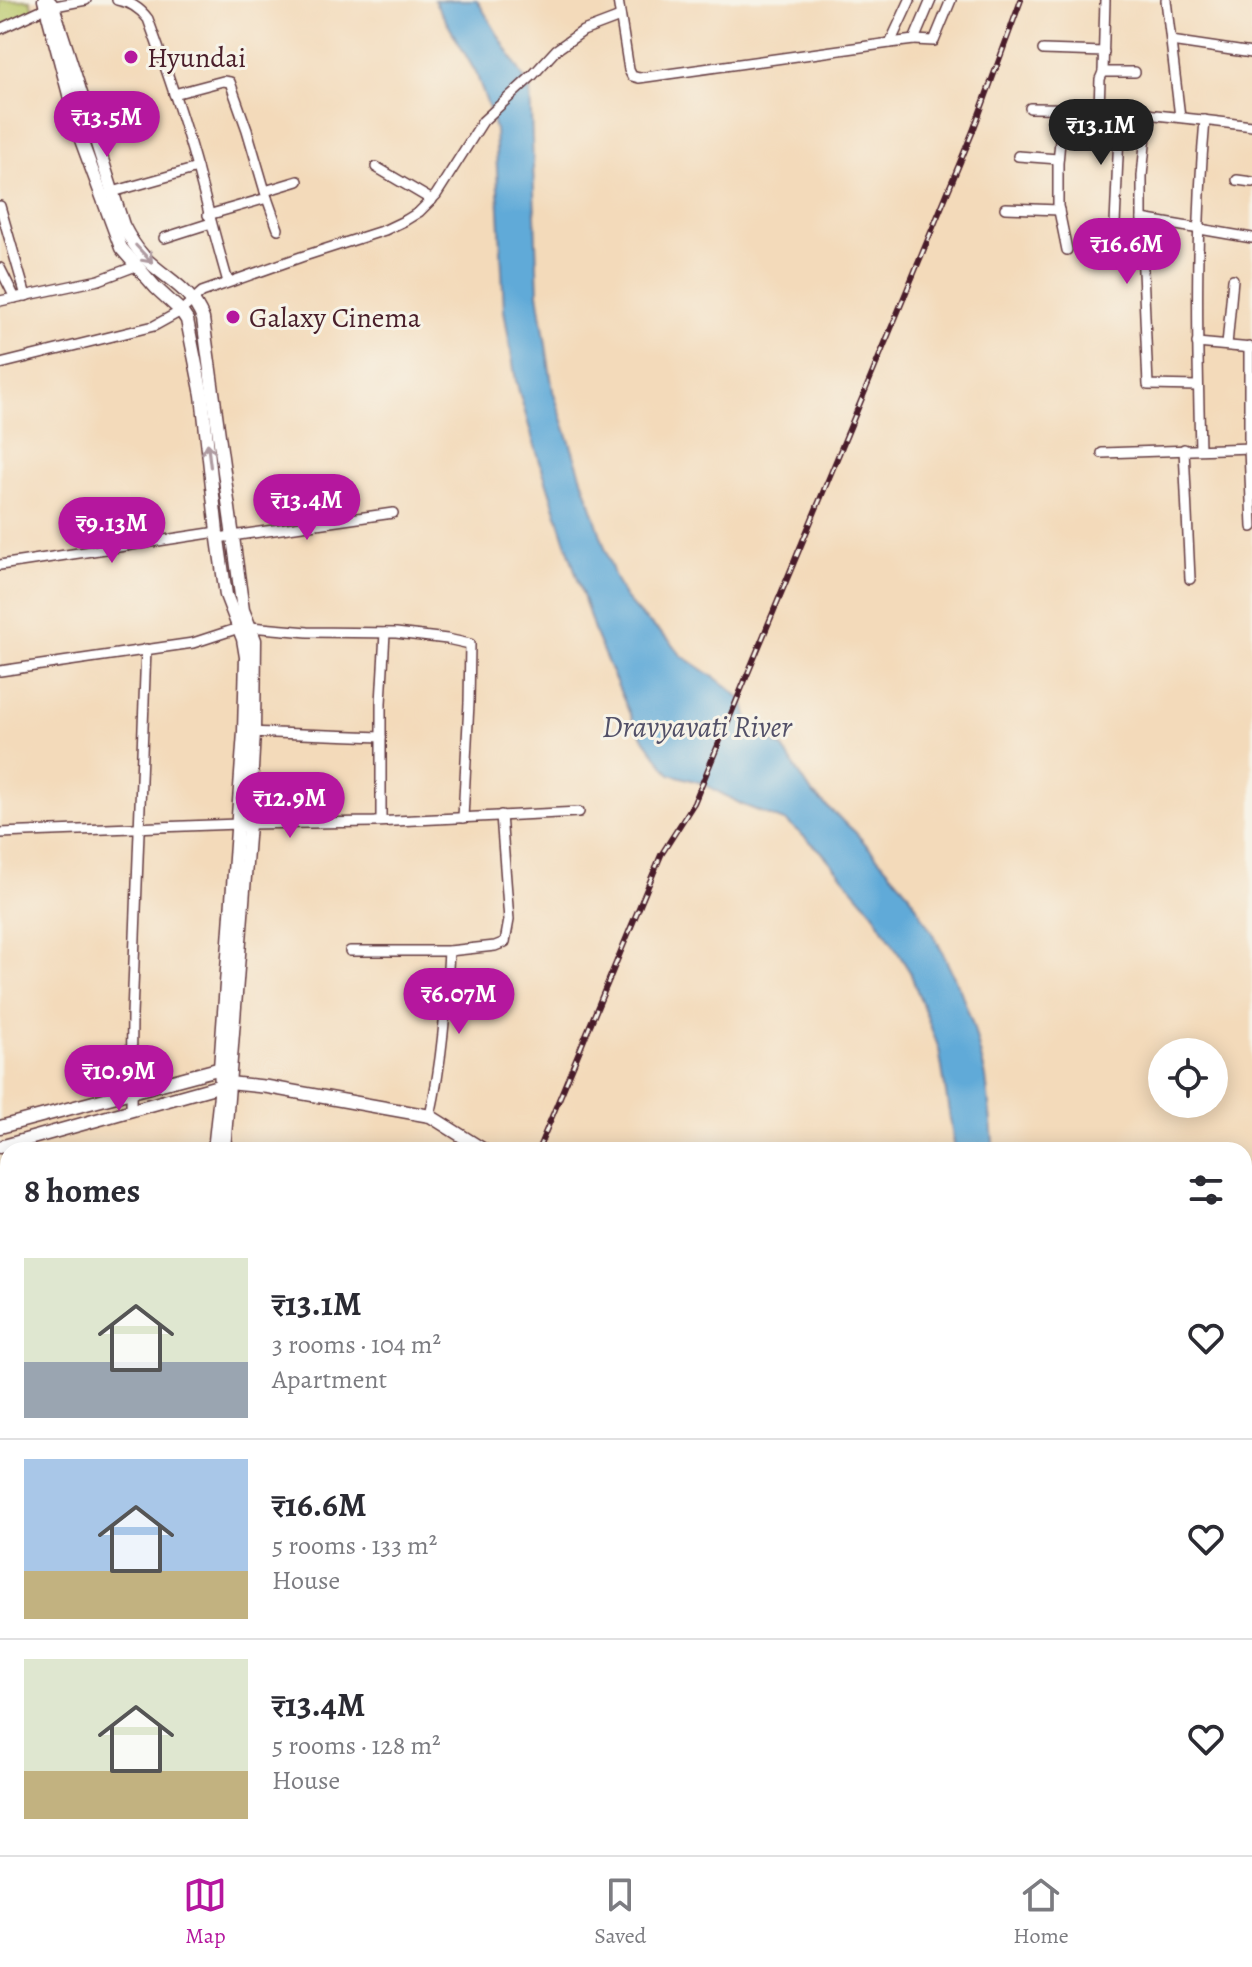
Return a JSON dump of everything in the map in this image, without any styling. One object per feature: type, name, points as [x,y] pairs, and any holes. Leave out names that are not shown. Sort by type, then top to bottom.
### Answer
[{"type":"street","points":[[0,29],[47,4],[86,0]]},
{"type":"street","points":[[117,0],[127,1],[148,19],[197,168],[228,282]]},
{"type":"street","points":[[618,0],[629,70],[632,76],[639,78],[890,43],[934,41],[951,0]]},
{"type":"street","points":[[890,43],[910,0]]},
{"type":"street","points":[[914,40],[931,0]]},
{"type":"street","points":[[1099,109],[1105,0]]},
{"type":"street","points":[[1166,0],[1180,117]]},
{"type":"street","points":[[47,4],[81,140],[130,240],[146,259],[194,299],[203,319],[243,610],[249,732],[225,1068],[224,1142]]},
{"type":"street","points":[[0,364],[154,326],[181,311],[202,292],[385,230],[419,212],[432,200],[461,159],[483,121],[556,50],[583,31],[620,17]]},
{"type":"street","points":[[1171,41],[1252,53]]},
{"type":"street","points":[[1043,50],[1104,52]]},
{"type":"street","points":[[1103,72],[1135,72]]},
{"type":"street","points":[[174,94],[223,81],[230,82],[278,229]]},
{"type":"street","points":[[1030,108],[1099,109],[1252,126]]},
{"type":"street","points":[[1063,108],[1058,159],[1059,210],[1067,250]]},
{"type":"street","points":[[1115,224],[1120,111]]},
{"type":"street","points":[[1148,113],[1142,176],[1148,385],[1198,386]]},
{"type":"street","points":[[1200,449],[1198,229],[1205,120]]},
{"type":"street","points":[[1018,156],[1058,159]]},
{"type":"street","points":[[376,167],[432,200]]},
{"type":"street","points":[[107,193],[197,168]]},
{"type":"street","points":[[1237,180],[1252,182]]},
{"type":"street","points":[[164,238],[298,181]]},
{"type":"street","points":[[107,193],[121,248],[187,320],[202,395],[226,595],[244,627]]},
{"type":"street","points":[[0,206],[26,296]]},
{"type":"street","points":[[1005,208],[1059,210]]},
{"type":"street","points":[[1142,219],[1252,238]]},
{"type":"street","points":[[0,301],[99,280],[136,266]]},
{"type":"street","points":[[0,268],[15,298]]},
{"type":"street","points":[[1227,345],[1233,279]]},
{"type":"street","points":[[1197,343],[1251,348],[1252,527]]},
{"type":"street","points":[[1102,453],[1250,448]]},
{"type":"street","points":[[1184,449],[1190,579]]},
{"type":"street","points":[[0,565],[218,535],[234,537],[393,513]]},
{"type":"street","points":[[0,671],[193,643],[244,627],[385,633],[470,644],[463,818]]},
{"type":"street","points":[[381,821],[385,633]]},
{"type":"street","points":[[131,1110],[146,649]]},
{"type":"street","points":[[249,732],[381,737]]},
{"type":"street","points":[[0,833],[579,812]]},
{"type":"street","points":[[350,951],[449,951],[505,942],[509,920],[501,815]]},
{"type":"street","points":[[430,1116],[439,1078],[449,951]]},
{"type":"street","points":[[0,1127],[225,1068]]},
{"type":"street","points":[[215,1142],[225,1084]]},
{"type":"street","points":[[18,1142],[225,1084],[268,1087],[430,1116],[471,1142]]},
{"type":"green space","points":[[0,0],[30,0],[34,13],[0,26]]},
{"type":"water","name":"Dravyavati River","points":[[434,0],[477,0],[530,88],[538,293],[553,391],[624,597],[681,655],[739,697],[753,732],[782,747],[812,793],[855,832],[908,892],[938,943],[973,1025],[986,1077],[993,1142],[954,1142],[939,1049],[910,972],[873,912],[821,851],[787,822],[743,805],[702,783],[670,774],[636,728],[596,636],[516,381],[504,310],[495,130],[476,73]]},
{"type":"railway","points":[[541,1142],[661,855],[694,803],[973,131],[1021,0]]},
{"type":"place","name":"Hyundai","points":[[131,57]]},
{"type":"place","name":"Galaxy Cinema","points":[[233,317]]}]
